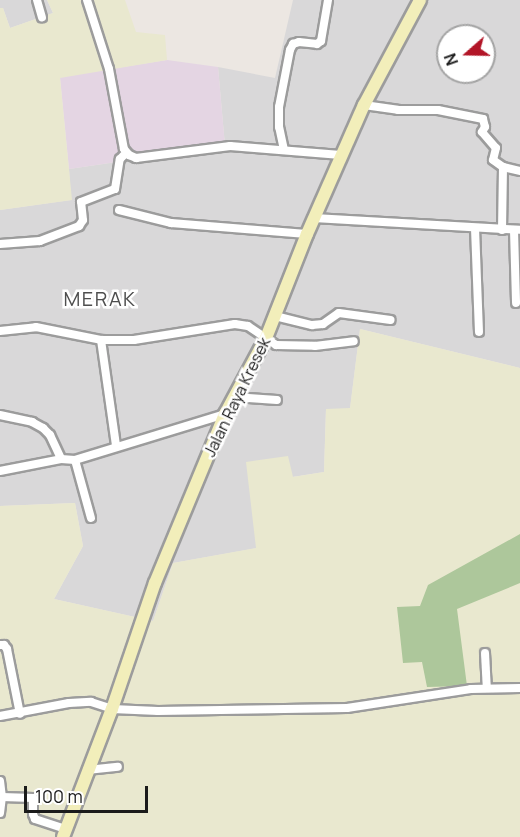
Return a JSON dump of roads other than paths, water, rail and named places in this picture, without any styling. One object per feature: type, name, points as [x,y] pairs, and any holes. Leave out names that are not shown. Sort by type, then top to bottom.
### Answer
[{"type":"main road","name":"Jalan Raya Kresek","points":[[64,833],[112,709],[155,583],[225,414],[266,338],[307,234],[364,105],[420,0]]},
{"type":"street","points":[[37,0],[42,17]]},
{"type":"street","points":[[87,0],[109,69],[126,153]]},
{"type":"street","points":[[284,150],[279,127],[279,107],[290,50],[293,44],[299,42],[317,44],[321,41],[328,0]]},
{"type":"street","points":[[364,105],[398,110],[438,110],[483,119],[485,127],[482,132],[496,148],[493,160],[503,167],[520,171]]},
{"type":"street","points":[[126,153],[136,158],[230,146],[341,155]]},
{"type":"street","points":[[0,244],[40,241],[79,226],[83,220],[81,202],[115,189],[120,159],[126,153]]},
{"type":"street","points":[[502,230],[503,167]]},
{"type":"street","points":[[119,210],[171,223],[307,234]]},
{"type":"street","points":[[314,218],[517,230],[516,303]]},
{"type":"street","points":[[475,228],[479,332]]},
{"type":"street","points":[[275,316],[312,326],[323,324],[339,312],[391,320]]},
{"type":"street","points":[[0,331],[36,327],[101,340],[134,340],[236,324],[248,326],[276,345],[315,346],[354,341]]},
{"type":"street","points":[[101,340],[116,446]]},
{"type":"street","points":[[234,397],[277,400]]},
{"type":"street","points":[[0,471],[61,459],[75,459],[225,414]]},
{"type":"street","points":[[0,415],[32,422],[43,428],[50,435],[61,459]]},
{"type":"street","points":[[75,459],[91,518]]},
{"type":"street","points":[[0,645],[4,645],[7,649],[20,714]]},
{"type":"street","points":[[485,652],[487,687]]},
{"type":"street","points":[[0,716],[69,703],[91,702],[112,709],[347,708],[487,687],[520,688]]},
{"type":"street","points":[[87,770],[118,767]]},
{"type":"street","points":[[0,781],[2,797],[0,813]]},
{"type":"street","points":[[2,797],[33,798],[35,819],[64,833]]},
{"type":"district","name":"MERAK","points":[[100,298]]}]
